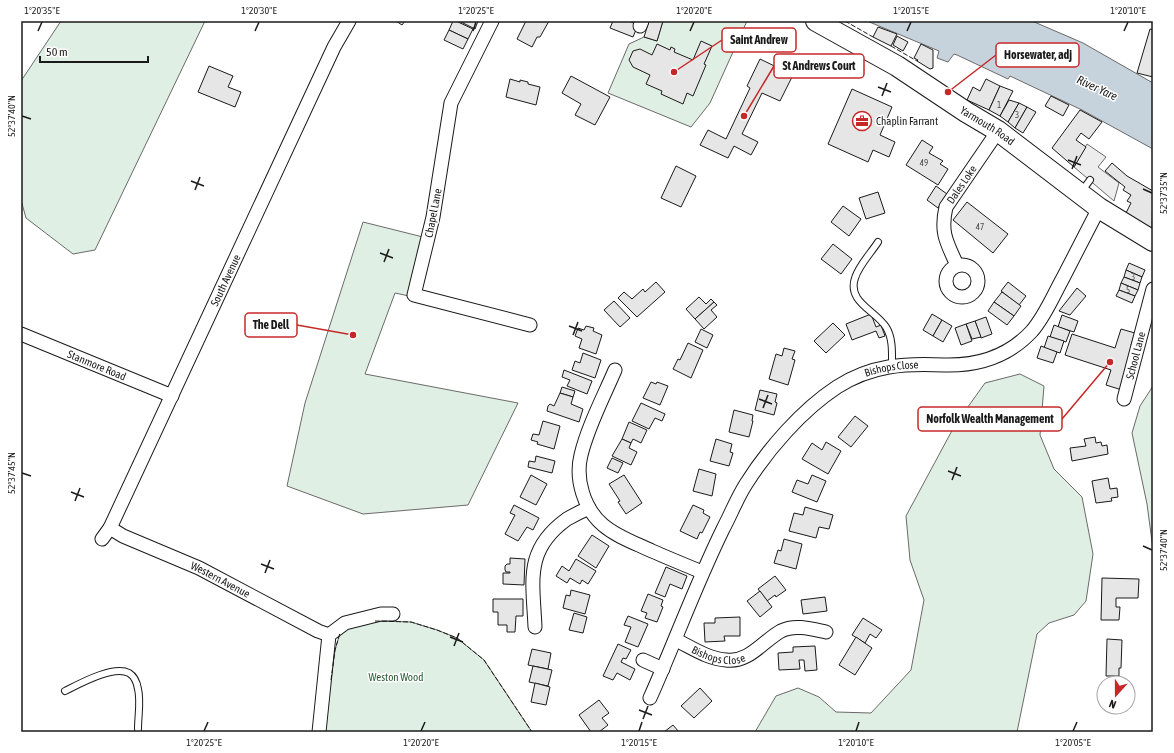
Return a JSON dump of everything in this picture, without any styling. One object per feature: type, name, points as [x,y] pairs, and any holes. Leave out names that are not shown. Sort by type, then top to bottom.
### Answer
[{"type":"main road","name":"Yarmouth Road","points":[[816,21],[897,66],[966,112],[1085,187],[1099,208],[1153,241]]},
{"type":"street","name":"South Avenue","points":[[102,540],[110,528],[334,47],[349,21]]},
{"type":"street","name":"Chapel Lane","points":[[492,21],[451,103],[433,217],[414,295],[530,325]]},
{"type":"street","name":"Dales Loke","points":[[957,266],[944,238],[943,220],[946,207],[998,131]]},
{"type":"street","name":"Bishops Close","points":[[650,698],[676,640],[702,572],[745,485],[783,434],[819,401],[837,387],[872,370],[892,366],[936,364],[962,365],[987,361],[1013,348],[1032,331],[1044,315],[1099,208]]},
{"type":"street","name":"School Lane","points":[[1124,399],[1153,289]]},
{"type":"street","points":[[1148,310],[1153,330]]},
{"type":"street","name":"Stanmore Road","points":[[21,334],[172,396]]},
{"type":"street","points":[[615,370],[585,438],[580,457],[579,471],[582,490],[589,508],[602,524],[623,538],[702,572]]},
{"type":"street","points":[[535,627],[533,569],[538,552],[548,536],[568,519],[589,508]]},
{"type":"street","name":"Western Avenue","points":[[110,528],[123,536],[199,568],[318,632],[329,635]]},
{"type":"street","points":[[319,732],[329,635],[345,623],[381,614],[393,614]]},
{"type":"street","name":"Bishops Close","points":[[676,640],[714,658],[727,661],[740,660],[782,631],[793,628],[808,628],[826,632]]},
{"type":"street","points":[[643,660],[663,669]]},
{"type":"lane","points":[[878,242],[858,271],[853,288],[854,295],[858,300],[877,316],[886,327],[891,338],[892,366]]},
{"type":"lane","points":[[65,692],[87,680],[105,674],[118,671],[129,673],[135,679],[138,690],[138,729]]},
{"type":"green space","points":[[61,21],[205,21],[95,250],[73,254],[26,218],[21,200],[21,81]]},
{"type":"green space","points":[[663,21],[747,21],[710,103],[691,127],[608,93],[629,44],[644,37],[657,41]]},
{"type":"green space","points":[[363,222],[423,237],[409,296],[395,293],[365,374],[518,403],[468,505],[363,514],[287,486],[305,403]]},
{"type":"green space","points":[[1020,374],[1044,386],[1040,435],[1054,469],[1082,497],[1093,554],[1086,601],[1074,615],[1049,623],[1037,634],[1017,732],[755,732],[776,696],[798,688],[819,697],[836,712],[871,713],[911,670],[924,600],[910,560],[906,516],[955,425],[985,383]]},
{"type":"green space","points":[[1153,386],[1153,549],[1147,504],[1132,433],[1140,406]]},
{"type":"green space","name":"Weston Wood","points":[[384,621],[411,622],[457,638],[484,660],[532,732],[324,732],[335,650],[340,633],[358,623]]},
{"type":"shaded area","points":[[1087,144],[1106,157],[1098,167],[1119,183],[1114,201],[1074,167]]},
{"type":"water","name":"River Yare","points":[[867,21],[1032,21],[1083,43],[1153,83],[1153,149],[1082,110],[1010,76],[1008,79],[954,54],[948,62],[937,58],[939,51]]},
{"type":"building","points":[[396,21],[405,21],[402,25]]},
{"type":"building","points":[[453,21],[473,29],[468,39],[449,30]]},
{"type":"building","points":[[459,21],[478,21],[475,29]]},
{"type":"building","points":[[526,21],[549,21],[540,37],[537,37],[532,47],[517,39]]},
{"type":"building","points":[[613,21],[629,21],[638,25],[633,37],[610,28]]},
{"type":"building","points":[[649,21],[663,21],[657,41],[644,37]]},
{"type":"building","points":[[878,27],[897,34],[891,46],[873,37]]},
{"type":"building","points":[[1150,29],[1153,30],[1153,77],[1137,73]]},
{"type":"building","points":[[449,30],[468,39],[463,49],[444,40]]},
{"type":"building","points":[[897,36],[908,42],[903,51],[893,45]]},
{"type":"building","points":[[701,41],[712,46],[693,96],[687,93],[683,104],[661,94],[662,91],[646,84],[650,75],[633,67],[629,60],[633,51],[640,49],[652,55],[657,44],[670,50],[671,47],[675,49],[674,52],[693,60]]},
{"type":"building","points":[[921,44],[933,50],[933,68],[930,69],[914,58]]},
{"type":"building","points":[[760,59],[793,75],[780,101],[762,93],[742,134],[758,142],[751,155],[734,146],[728,158],[700,145],[708,130],[726,139],[750,88],[747,86]]},
{"type":"building","points":[[209,66],[233,76],[228,87],[241,92],[235,107],[198,92]]},
{"type":"building","points":[[571,76],[610,97],[595,125],[575,115],[581,104],[562,93]]},
{"type":"building","points":[[510,79],[520,82],[520,80],[528,82],[528,84],[540,87],[536,105],[506,97]]},
{"type":"building","points":[[986,79],[1000,86],[989,110],[967,100],[973,87],[980,91]]},
{"type":"building","points":[[1000,86],[1013,91],[1000,116],[989,110]]},
{"type":"building","name":"Chaplin Farrant","points":[[852,89],[892,107],[880,135],[895,142],[889,157],[873,150],[868,162],[828,144]]},
{"type":"building","points":[[1051,96],[1069,105],[1063,116],[1045,106]]},
{"type":"building","points":[[1009,100],[1019,103],[1008,122],[1000,116]]},
{"type":"building","points":[[1019,103],[1027,107],[1015,128],[1008,122]]},
{"type":"building","points":[[1027,107],[1036,112],[1023,133],[1015,128]]},
{"type":"building","points":[[1080,110],[1102,122],[1089,139],[1081,133],[1076,140],[1086,147],[1074,167],[1052,148]]},
{"type":"building","points":[[922,140],[933,147],[929,153],[943,161],[940,164],[948,169],[938,185],[906,165]]},
{"type":"building","points":[[1112,163],[1127,176],[1153,191],[1152,229],[1126,213],[1131,203],[1127,201],[1131,195],[1123,190],[1125,187],[1105,171]]},
{"type":"building","points":[[676,166],[696,176],[681,207],[661,198]]},
{"type":"building","points":[[936,186],[947,194],[938,208],[927,200]]},
{"type":"building","points":[[878,192],[885,213],[866,219],[859,198]]},
{"type":"building","points":[[967,202],[1008,234],[993,253],[953,220]]},
{"type":"building","points":[[843,206],[861,219],[849,236],[831,222]]},
{"type":"building","points":[[833,244],[852,259],[841,274],[821,259]]},
{"type":"building","points":[[1129,263],[1145,270],[1142,277],[1126,270]]},
{"type":"building","points":[[1126,270],[1142,277],[1140,283],[1124,277]]},
{"type":"building","points":[[1124,277],[1140,283],[1138,290],[1121,283]]},
{"type":"building","points":[[656,282],[665,292],[637,317],[618,298],[624,292],[632,299],[643,289],[645,292]]},
{"type":"building","points":[[1008,282],[1026,296],[1019,305],[1001,291]]},
{"type":"building","points":[[1121,283],[1138,290],[1135,296],[1119,290]]},
{"type":"building","points":[[1077,288],[1086,296],[1070,315],[1059,311]]},
{"type":"building","points":[[1119,290],[1135,296],[1132,303],[1116,296]]},
{"type":"building","points":[[1002,292],[1021,306],[1014,316],[994,302]]},
{"type":"building","points":[[699,297],[706,304],[711,299],[714,302],[695,319],[686,309]]},
{"type":"building","points":[[614,301],[630,318],[620,327],[604,310]]},
{"type":"building","points":[[714,302],[717,305],[711,310],[717,317],[704,329],[695,319]]},
{"type":"building","points":[[994,302],[1014,316],[1007,325],[988,311]]},
{"type":"building","points":[[871,314],[876,327],[881,325],[885,336],[879,338],[876,331],[852,340],[846,324]]},
{"type":"building","points":[[932,314],[942,320],[933,336],[923,330]]},
{"type":"building","points":[[1062,315],[1078,321],[1074,332],[1058,327]]},
{"type":"building","points":[[986,317],[992,334],[981,338],[975,321]]},
{"type":"building","points":[[942,320],[952,326],[943,342],[933,336]]},
{"type":"building","points":[[975,321],[981,337],[972,339],[966,324]]},
{"type":"building","points":[[833,323],[845,335],[826,353],[814,341]]},
{"type":"building","points":[[966,324],[972,341],[961,345],[955,328]]},
{"type":"building","points":[[1054,325],[1070,331],[1066,342],[1050,337]]},
{"type":"building","points":[[586,326],[594,328],[593,331],[602,335],[596,354],[579,348],[582,339],[575,336],[578,328],[584,330]]},
{"type":"building","points":[[701,329],[713,335],[707,348],[695,342]]},
{"type":"building","points":[[1121,329],[1135,333],[1131,345],[1137,347],[1122,390],[1106,385],[1111,370],[1065,355],[1072,334],[1115,348]]},
{"type":"building","points":[[1048,336],[1064,341],[1060,353],[1044,348]]},
{"type":"building","points":[[688,343],[703,350],[691,378],[673,369],[678,359],[680,360]]},
{"type":"building","points":[[1041,346],[1057,352],[1053,363],[1037,358]]},
{"type":"building","points":[[784,348],[795,351],[792,359],[795,360],[788,385],[769,379],[776,354],[782,356]]},
{"type":"building","points":[[583,353],[601,360],[595,378],[572,370],[575,361],[580,363]]},
{"type":"building","points":[[564,370],[592,381],[587,394],[567,386],[570,380],[562,377]]},
{"type":"building","points":[[651,382],[656,384],[657,382],[668,386],[660,405],[643,398]]},
{"type":"building","points":[[562,387],[575,391],[573,397],[560,393]]},
{"type":"building","points":[[760,390],[777,394],[775,402],[777,403],[774,415],[755,410]]},
{"type":"building","points":[[560,393],[573,397],[571,404],[583,409],[579,422],[547,411],[550,404],[554,406]]},
{"type":"building","points":[[641,403],[665,414],[662,421],[655,418],[649,429],[632,421]]},
{"type":"building","points":[[734,410],[753,415],[749,437],[729,432]]},
{"type":"building","points":[[855,416],[868,426],[851,447],[838,437]]},
{"type":"building","points":[[543,421],[560,426],[554,449],[537,444],[538,442],[531,440],[533,434],[539,435]]},
{"type":"building","points":[[629,422],[647,430],[641,443],[633,439],[631,443],[622,439]]},
{"type":"building","points":[[1095,437],[1096,443],[1101,442],[1102,446],[1107,445],[1108,454],[1072,461],[1070,448],[1086,446],[1084,439]]},
{"type":"building","points":[[622,439],[631,443],[629,448],[637,452],[631,465],[612,456]]},
{"type":"building","points":[[716,439],[732,444],[730,452],[733,453],[729,466],[710,461]]},
{"type":"building","points":[[826,442],[841,451],[828,474],[802,459],[812,443],[822,450]]},
{"type":"building","points":[[536,456],[555,461],[552,473],[528,467],[529,461],[535,462]]},
{"type":"building","points":[[612,458],[623,463],[618,473],[607,468]]},
{"type":"building","points":[[699,469],[716,474],[712,496],[693,491]]},
{"type":"building","points":[[531,475],[547,484],[536,505],[520,497]]},
{"type":"building","points":[[624,475],[642,503],[626,514],[609,484]]},
{"type":"building","points":[[812,475],[826,481],[817,502],[792,492],[797,480],[808,484]]},
{"type":"building","points":[[1108,478],[1110,489],[1117,488],[1118,497],[1111,498],[1112,501],[1096,503],[1092,481]]},
{"type":"building","points":[[514,505],[539,518],[533,530],[527,527],[518,541],[505,534],[515,515],[510,513]]},
{"type":"building","points":[[693,505],[704,510],[703,513],[710,517],[702,533],[700,532],[697,539],[680,531]]},
{"type":"building","points":[[805,507],[833,515],[829,529],[819,527],[816,538],[789,531],[794,513],[803,515]]},
{"type":"building","points":[[592,535],[609,546],[596,568],[578,556]]},
{"type":"building","points":[[784,539],[802,544],[796,569],[774,563],[778,550],[781,551]]},
{"type":"building","points":[[510,558],[525,559],[524,585],[503,584],[503,573],[510,573],[506,572],[505,566],[510,564]]},
{"type":"building","points":[[576,559],[596,571],[588,584],[582,580],[580,584],[570,578],[567,583],[556,576],[562,566],[569,571]]},
{"type":"building","points":[[666,567],[687,576],[682,589],[670,584],[665,597],[655,593]]},
{"type":"building","points":[[775,576],[786,590],[767,601],[758,589]]},
{"type":"building","points":[[1102,578],[1139,579],[1138,598],[1116,598],[1116,607],[1120,607],[1119,620],[1101,620]]},
{"type":"building","points":[[571,590],[590,595],[585,614],[563,608],[566,595],[570,596]]},
{"type":"building","points":[[760,591],[772,607],[760,617],[747,601]]},
{"type":"building","points":[[648,594],[663,600],[661,606],[663,607],[657,622],[645,618],[647,613],[641,611]]},
{"type":"building","points":[[825,597],[827,611],[803,614],[801,600]]},
{"type":"building","points":[[493,599],[523,599],[523,616],[516,616],[515,632],[507,632],[507,625],[498,625],[498,612],[493,612]]},
{"type":"building","points":[[574,613],[587,617],[583,633],[569,630]]},
{"type":"building","points":[[628,616],[648,624],[638,647],[625,642],[631,627],[624,625]]},
{"type":"building","points":[[740,617],[740,636],[724,636],[725,641],[705,642],[704,623],[715,623],[715,618]]},
{"type":"building","points":[[863,618],[882,630],[876,638],[870,634],[865,643],[852,635]]},
{"type":"building","points":[[856,637],[872,648],[855,675],[839,665]]},
{"type":"building","points":[[1107,639],[1122,640],[1121,668],[1119,668],[1119,675],[1106,675]]},
{"type":"building","points":[[618,644],[631,650],[626,659],[623,658],[621,662],[635,669],[630,680],[617,673],[613,680],[603,676]]},
{"type":"building","points":[[815,646],[817,670],[805,671],[804,660],[799,660],[800,669],[779,670],[778,653],[793,652],[793,647]]},
{"type":"building","points":[[532,649],[551,653],[548,669],[528,665]]},
{"type":"building","points":[[533,666],[552,670],[548,686],[529,682]]},
{"type":"building","points":[[535,683],[550,687],[546,705],[531,702]]},
{"type":"building","points":[[700,688],[712,701],[694,718],[681,706]]},
{"type":"building","points":[[599,700],[609,713],[602,718],[608,725],[599,732],[591,732],[579,715]]},
{"type":"building","points":[[673,725],[679,732],[664,732]]},
{"type":"fence","points":[[845,21],[873,37]]},
{"type":"fence","points":[[891,46],[917,61]]},
{"type":"fence","points":[[375,621],[411,622],[457,638],[484,660],[532,732]]},
{"type":"fence","points":[[331,680],[335,650],[340,633]]},
{"type":"place","name":"Saint Andrew","points":[[674,72]]},
{"type":"place","name":"Horsewater, adj","points":[[948,92]]},
{"type":"place","name":"St Andrews Court","points":[[744,116]]},
{"type":"place","name":"Chaplin Farrant","points":[[862,121]]},
{"type":"place","name":"The Dell","points":[[353,335]]},
{"type":"place","name":"Norfolk Wealth Management","points":[[1110,362]]}]
